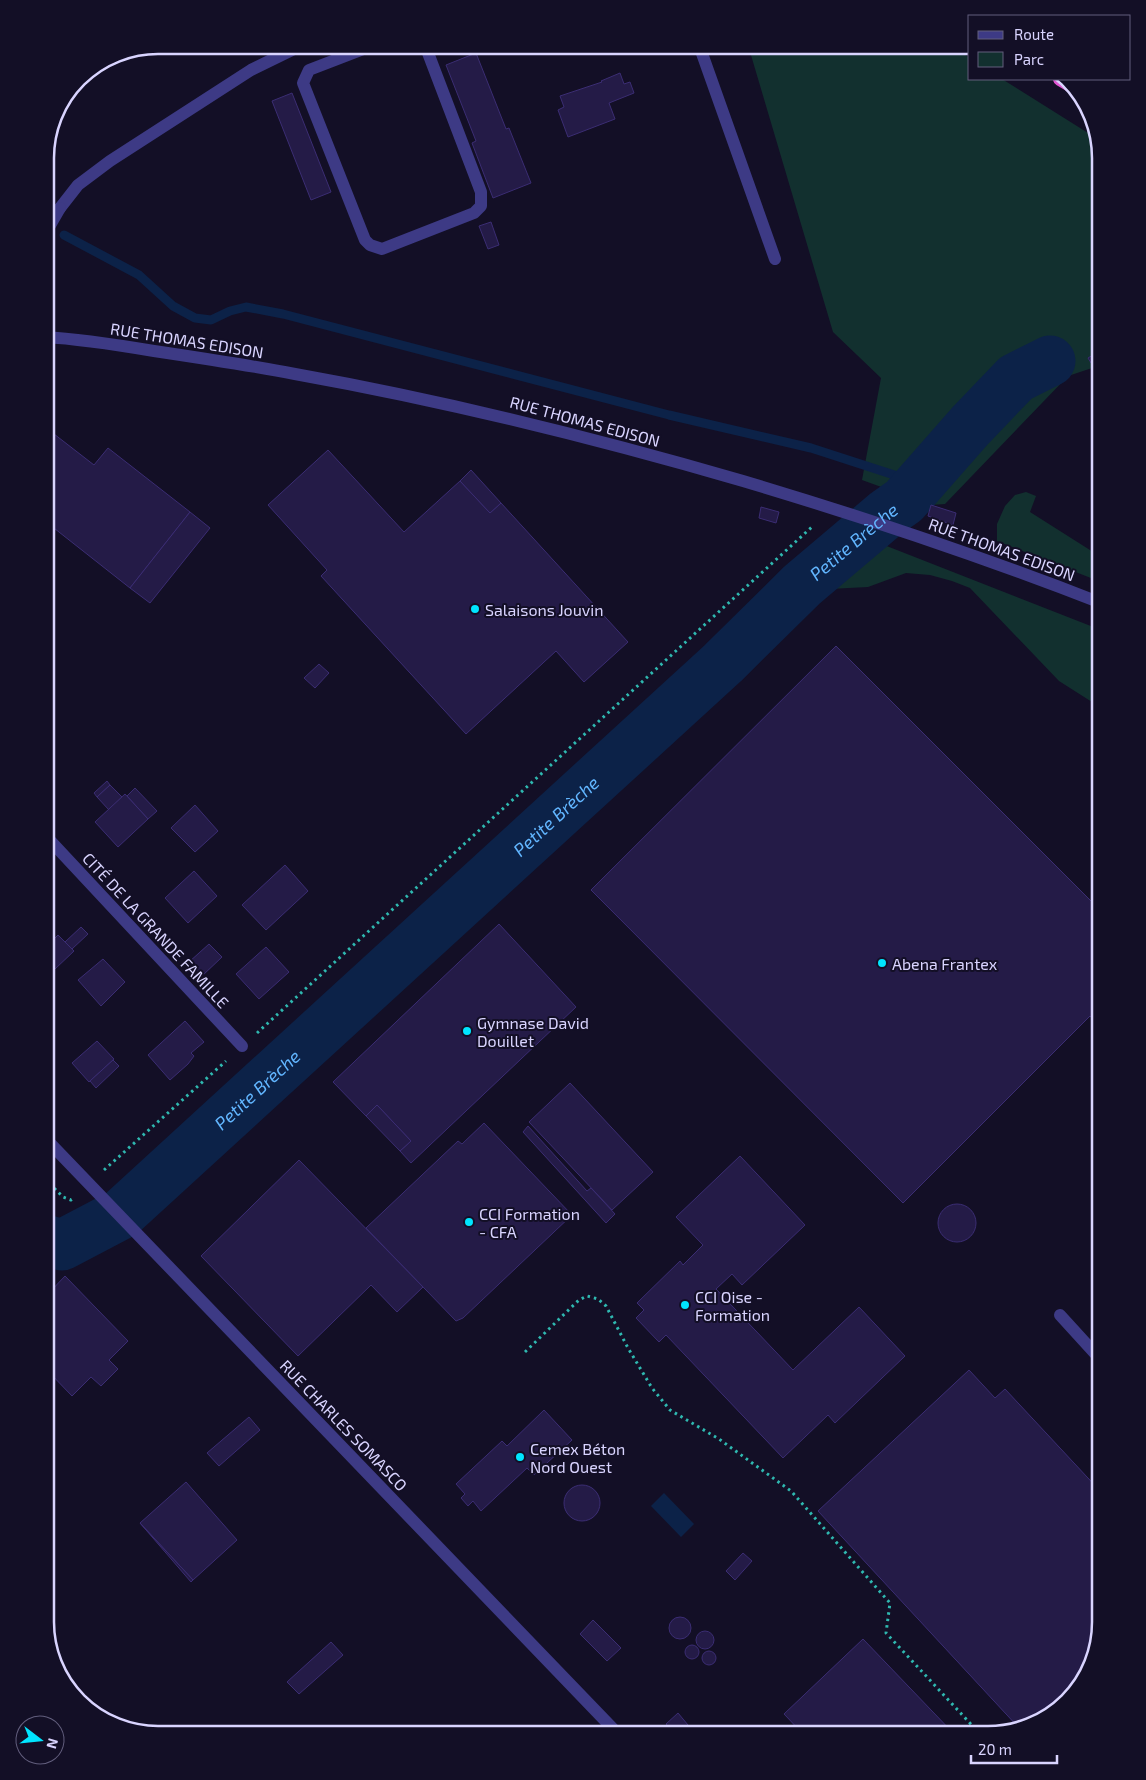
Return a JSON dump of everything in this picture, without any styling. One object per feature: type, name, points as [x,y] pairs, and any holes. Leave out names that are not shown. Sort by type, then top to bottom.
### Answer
[{"type":"street","points":[[54,218],[78,185],[110,161],[251,70],[284,54]]},
{"type":"street","points":[[351,54],[309,70],[303,83],[365,240],[370,245],[382,249],[474,214],[481,206],[481,192],[427,54]]},
{"type":"street","points":[[702,54],[775,259]]},
{"type":"street","name":"RUE THOMAS EDISON","points":[[54,338],[97,342],[229,362],[448,403],[613,444],[833,508],[904,531],[1024,573],[1092,599]]},
{"type":"street","name":"CITÉ DE LA GRANDE FAMILLE","points":[[54,845],[242,1046]]},
{"type":"street","name":"RUE CHARLES SOMASCO","points":[[54,1148],[610,1726]]},
{"type":"street","points":[[1060,1315],[1092,1350]]},
{"type":"path","points":[[92,1188],[242,1046],[833,508]]},
{"type":"path","points":[[525,1352],[579,1300],[587,1296],[598,1299],[606,1306],[652,1388],[670,1410],[719,1439],[791,1491],[890,1603],[886,1633],[973,1726]]},
{"type":"green space","points":[[751,54],[964,54],[968,57],[968,80],[1004,80],[1089,134],[1092,158],[1092,368],[1068,376],[945,504],[931,505],[862,480],[881,378],[833,332]]},
{"type":"green space","points":[[1026,492],[1036,496],[1030,512],[1092,551],[1092,578],[997,541],[997,524],[1005,506],[1015,495]]},
{"type":"green space","points":[[879,543],[1092,626],[1092,702],[1059,681],[970,588],[930,575],[906,573],[868,587],[829,589]]},
{"type":"water","points":[[664,1493],[694,1524],[681,1537],[651,1506]]},
{"type":"building","points":[[476,54],[506,129],[509,128],[531,183],[493,198],[472,143],[476,141],[446,65]]},
{"type":"building","points":[[620,73],[624,84],[630,82],[634,93],[609,103],[615,119],[568,137],[558,110],[564,107],[560,96],[602,82]]},
{"type":"building","points":[[292,93],[331,192],[311,200],[272,101]]},
{"type":"building","points":[[491,222],[499,245],[488,249],[479,226]]},
{"type":"building","points":[[1092,356],[1092,364],[1088,358]]},
{"type":"building","points":[[54,434],[94,465],[108,448],[190,512],[130,588],[54,528]]},
{"type":"building","name":"Salaisons Jouvin","points":[[328,450],[404,532],[460,481],[490,513],[501,503],[628,642],[584,682],[556,651],[466,734],[321,576],[327,570],[268,505]]},
{"type":"building","points":[[471,470],[501,503],[490,513],[460,481]]},
{"type":"building","points":[[931,505],[956,513],[953,525],[928,516]]},
{"type":"building","points":[[761,507],[779,512],[776,523],[759,518]]},
{"type":"building","points":[[190,512],[210,528],[150,603],[130,588]]},
{"type":"building","name":"Abena Frantex","points":[[836,646],[1092,902],[1092,1018],[1090,1016],[903,1203],[591,890]]},
{"type":"building","points":[[319,664],[329,673],[315,688],[304,678]]},
{"type":"building","points":[[107,781],[110,785],[97,797],[94,793]]},
{"type":"building","points":[[110,785],[122,797],[109,810],[97,797]]},
{"type":"building","points":[[135,788],[157,811],[148,819],[127,796]]},
{"type":"building","points":[[125,794],[148,819],[118,847],[95,822]]},
{"type":"building","points":[[195,805],[218,831],[195,852],[171,828]]},
{"type":"building","points":[[285,865],[308,891],[266,930],[242,905]]},
{"type":"building","points":[[194,871],[217,896],[188,923],[165,898]]},
{"type":"building","name":"Gymnase David Douillet","points":[[499,924],[576,1007],[411,1163],[400,1151],[411,1141],[377,1105],[366,1116],[333,1082]]},
{"type":"building","points":[[81,927],[88,934],[72,949],[65,942]]},
{"type":"building","points":[[58,935],[74,951],[55,969],[54,968],[54,939]]},
{"type":"building","points":[[209,944],[222,957],[202,976],[189,962]]},
{"type":"building","points":[[266,947],[289,972],[259,999],[236,974]]},
{"type":"building","points":[[103,959],[125,982],[101,1006],[78,980]]},
{"type":"building","points":[[185,1021],[204,1042],[191,1053],[194,1056],[188,1064],[170,1080],[148,1055]]},
{"type":"building","points":[[97,1041],[114,1059],[89,1082],[72,1063]]},
{"type":"building","points":[[113,1060],[119,1066],[96,1088],[90,1081]]},
{"type":"building","points":[[570,1083],[653,1172],[612,1210],[529,1122]]},
{"type":"building","points":[[377,1105],[411,1141],[400,1151],[366,1116]]},
{"type":"building","name":"CCI Formation - CFA","points":[[484,1123],[572,1215],[463,1318],[456,1321],[366,1228],[458,1141],[462,1144]]},
{"type":"building","points":[[528,1126],[587,1191],[591,1188],[615,1214],[606,1223],[523,1132]]},
{"type":"building","name":"CCI Oise - Formation","points":[[740,1156],[805,1225],[742,1285],[732,1274],[716,1289],[793,1370],[859,1307],[905,1356],[835,1423],[828,1415],[783,1458],[666,1335],[659,1342],[636,1318],[644,1310],[637,1303],[680,1261],[683,1265],[703,1245],[676,1217]]},
{"type":"building","points":[[299,1160],[423,1287],[397,1312],[371,1285],[298,1356],[201,1256]]},
{"type":"building","points":[[957,1204],[970,1210],[976,1223],[970,1236],[957,1242],[944,1236],[938,1223],[944,1210]]},
{"type":"building","points":[[65,1276],[128,1341],[109,1360],[118,1369],[101,1386],[91,1377],[72,1396],[54,1377],[54,1288]]},
{"type":"building","points":[[969,1370],[995,1398],[1005,1389],[1092,1482],[1091,1636],[1087,1656],[1075,1680],[1046,1709],[1034,1716],[1014,1723],[818,1511]]},
{"type":"building","name":"Cemex Béton Nord Ouest","points":[[544,1410],[572,1440],[534,1475],[527,1468],[481,1511],[473,1501],[468,1506],[461,1498],[465,1494],[456,1484],[502,1441],[507,1446]]},
{"type":"building","points":[[249,1417],[260,1430],[219,1466],[207,1453]]},
{"type":"building","points":[[186,1482],[237,1540],[193,1580],[140,1523]]},
{"type":"building","points":[[582,1485],[595,1490],[600,1503],[595,1516],[582,1521],[569,1516],[564,1503],[569,1490]]},
{"type":"building","points":[[140,1523],[193,1580],[191,1582]]},
{"type":"building","points":[[743,1553],[752,1561],[735,1580],[726,1571]]},
{"type":"building","points":[[680,1617],[688,1620],[691,1628],[688,1636],[680,1639],[672,1636],[669,1628],[672,1620]]},
{"type":"building","points":[[593,1620],[621,1648],[607,1661],[580,1634]]},
{"type":"building","points":[[705,1631],[711,1634],[714,1640],[711,1646],[705,1649],[699,1646],[696,1640],[699,1634]]},
{"type":"building","points":[[863,1639],[946,1726],[795,1726],[784,1714]]},
{"type":"building","points":[[331,1642],[343,1655],[299,1694],[287,1682]]},
{"type":"building","points":[[692,1645],[697,1647],[699,1652],[697,1657],[692,1659],[687,1657],[685,1652],[687,1647]]},
{"type":"building","points":[[709,1651],[714,1653],[716,1658],[714,1663],[709,1665],[704,1663],[702,1658],[704,1653]]},
{"type":"building","points":[[678,1713],[688,1725],[668,1726],[666,1724]]},
{"type":"waterway","points":[[64,235],[139,275],[173,306],[195,318],[211,320],[230,311],[246,307],[283,314],[669,415],[811,448],[919,483]]},
{"type":"waterway","name":"Petite Brèche","points":[[54,1243],[62,1245],[121,1214],[723,663],[802,585],[887,513],[904,501],[970,426],[1016,378],[1050,361]]},
{"type":"place","name":"Salaisons Jouvin","points":[[475,609]]},
{"type":"place","name":"Abena Frantex","points":[[882,963]]},
{"type":"place","name":"Gymnase David Douillet","points":[[467,1031]]},
{"type":"place","name":"CCI Formation - CFA","points":[[469,1222]]},
{"type":"place","name":"CCI Oise - Formation","points":[[685,1305]]},
{"type":"place","name":"Cemex Béton Nord Ouest","points":[[520,1457]]}]
